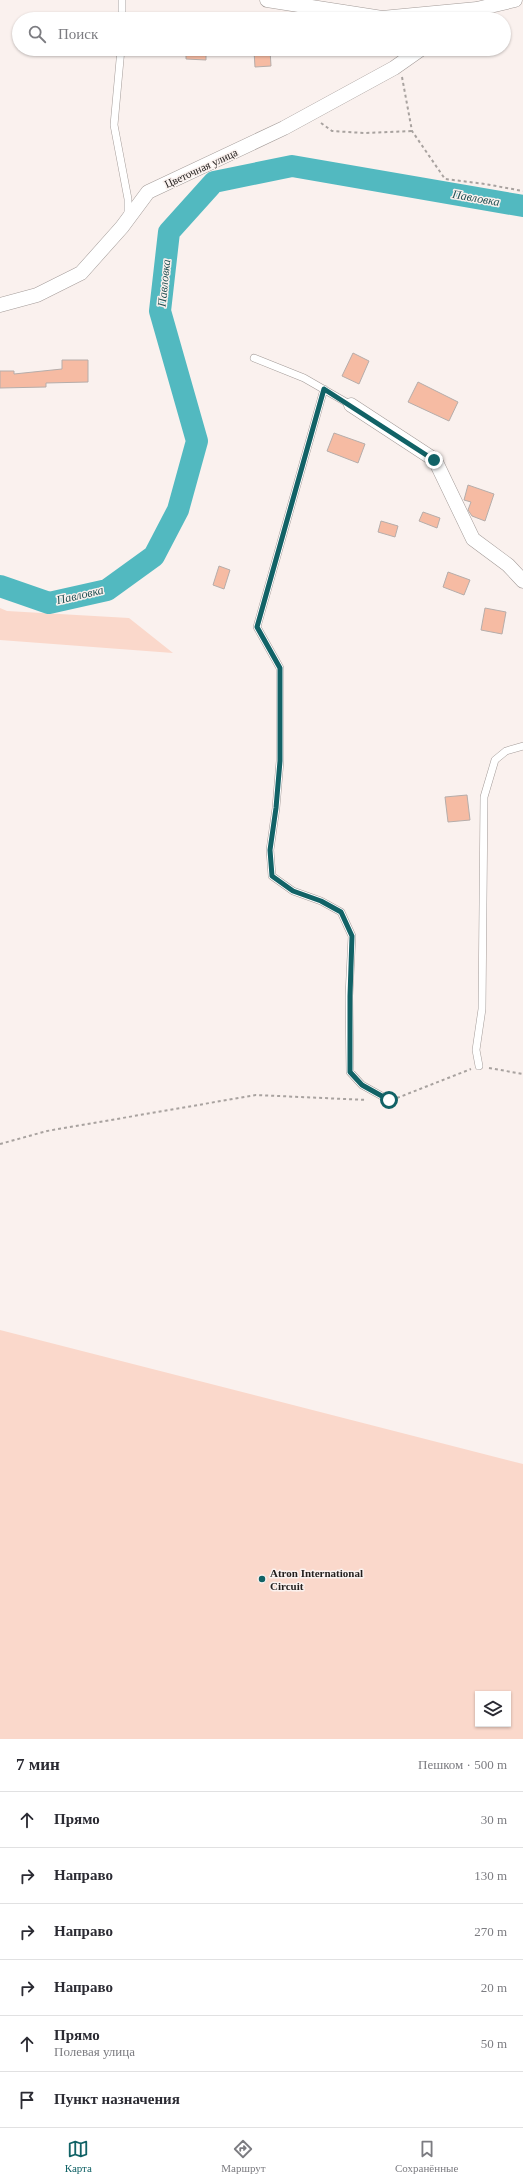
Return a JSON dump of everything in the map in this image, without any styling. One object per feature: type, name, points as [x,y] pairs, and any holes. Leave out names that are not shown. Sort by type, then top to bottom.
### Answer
[{"type":"street","points":[[267,0],[344,12]]},
{"type":"street","points":[[446,12],[468,10],[515,0]]},
{"type":"street","name":"Цветочная улица","points":[[0,304],[37,295],[80,274],[128,219],[148,192],[309,114],[400,64],[411,56]]},
{"type":"street","points":[[351,405],[434,460],[474,538],[508,565],[523,580]]},
{"type":"lane","points":[[122,0],[122,12]]},
{"type":"lane","points":[[120,56],[114,125],[128,199],[128,219]]},
{"type":"lane","points":[[254,358],[304,378],[351,405]]},
{"type":"lane","points":[[324,389],[257,627],[280,668],[280,761],[276,808],[270,850],[272,876],[293,891],[321,901],[341,912],[352,936],[350,1072],[362,1085],[389,1100]]},
{"type":"lane","points":[[479,1066],[476,1050],[482,1009],[484,797],[495,760],[506,751],[523,746]]},
{"type":"path","points":[[400,64],[412,131],[445,180],[485,184],[523,191]]},
{"type":"path","points":[[309,114],[332,130],[364,133],[412,131]]},
{"type":"path","points":[[0,1144],[47,1131],[256,1095],[389,1100],[479,1066],[523,1074]]},
{"type":"shaded area","points":[[0,608],[7,611],[129,618],[173,653],[0,640]]},
{"type":"shaded area","name":"Atron International Circuit","points":[[0,1330],[523,1464],[523,1739],[0,1739]]},
{"type":"building","points":[[186,56],[206,56],[206,60],[186,59]]},
{"type":"building","points":[[254,56],[270,56],[271,66],[255,67]]},
{"type":"building","points":[[353,353],[369,361],[359,384],[342,376]]},
{"type":"building","points":[[62,360],[88,360],[88,382],[46,383],[46,387],[0,388],[0,371],[14,371],[14,374],[62,369]]},
{"type":"building","points":[[418,382],[458,402],[449,421],[408,402]]},
{"type":"building","points":[[334,433],[365,444],[358,463],[327,451]]},
{"type":"building","points":[[468,485],[494,494],[485,521],[472,516],[468,510],[471,502],[464,500]]},
{"type":"building","points":[[423,512],[440,518],[437,528],[419,521]]},
{"type":"building","points":[[381,521],[398,526],[395,537],[378,532]]},
{"type":"building","points":[[219,566],[230,570],[224,589],[213,585]]},
{"type":"building","points":[[448,572],[470,580],[464,595],[443,587]]},
{"type":"building","points":[[485,608],[506,612],[502,634],[481,630]]},
{"type":"building","points":[[467,795],[470,820],[448,822],[445,797]]},
{"type":"waterway","name":"Павловка","points":[[0,586],[49,603],[107,590],[154,556],[178,510],[197,441],[160,311],[169,232],[214,182],[292,166],[523,206]]},
{"type":"place","name":"Atron International Circuit","points":[[262,1579]]},
{"type":"route","points":[[389,1100],[362,1085],[350,1072],[349,1057],[352,936],[341,912],[321,901],[293,891],[272,876],[270,850],[276,808],[280,761],[280,668],[257,627],[324,389],[434,460]]}]
